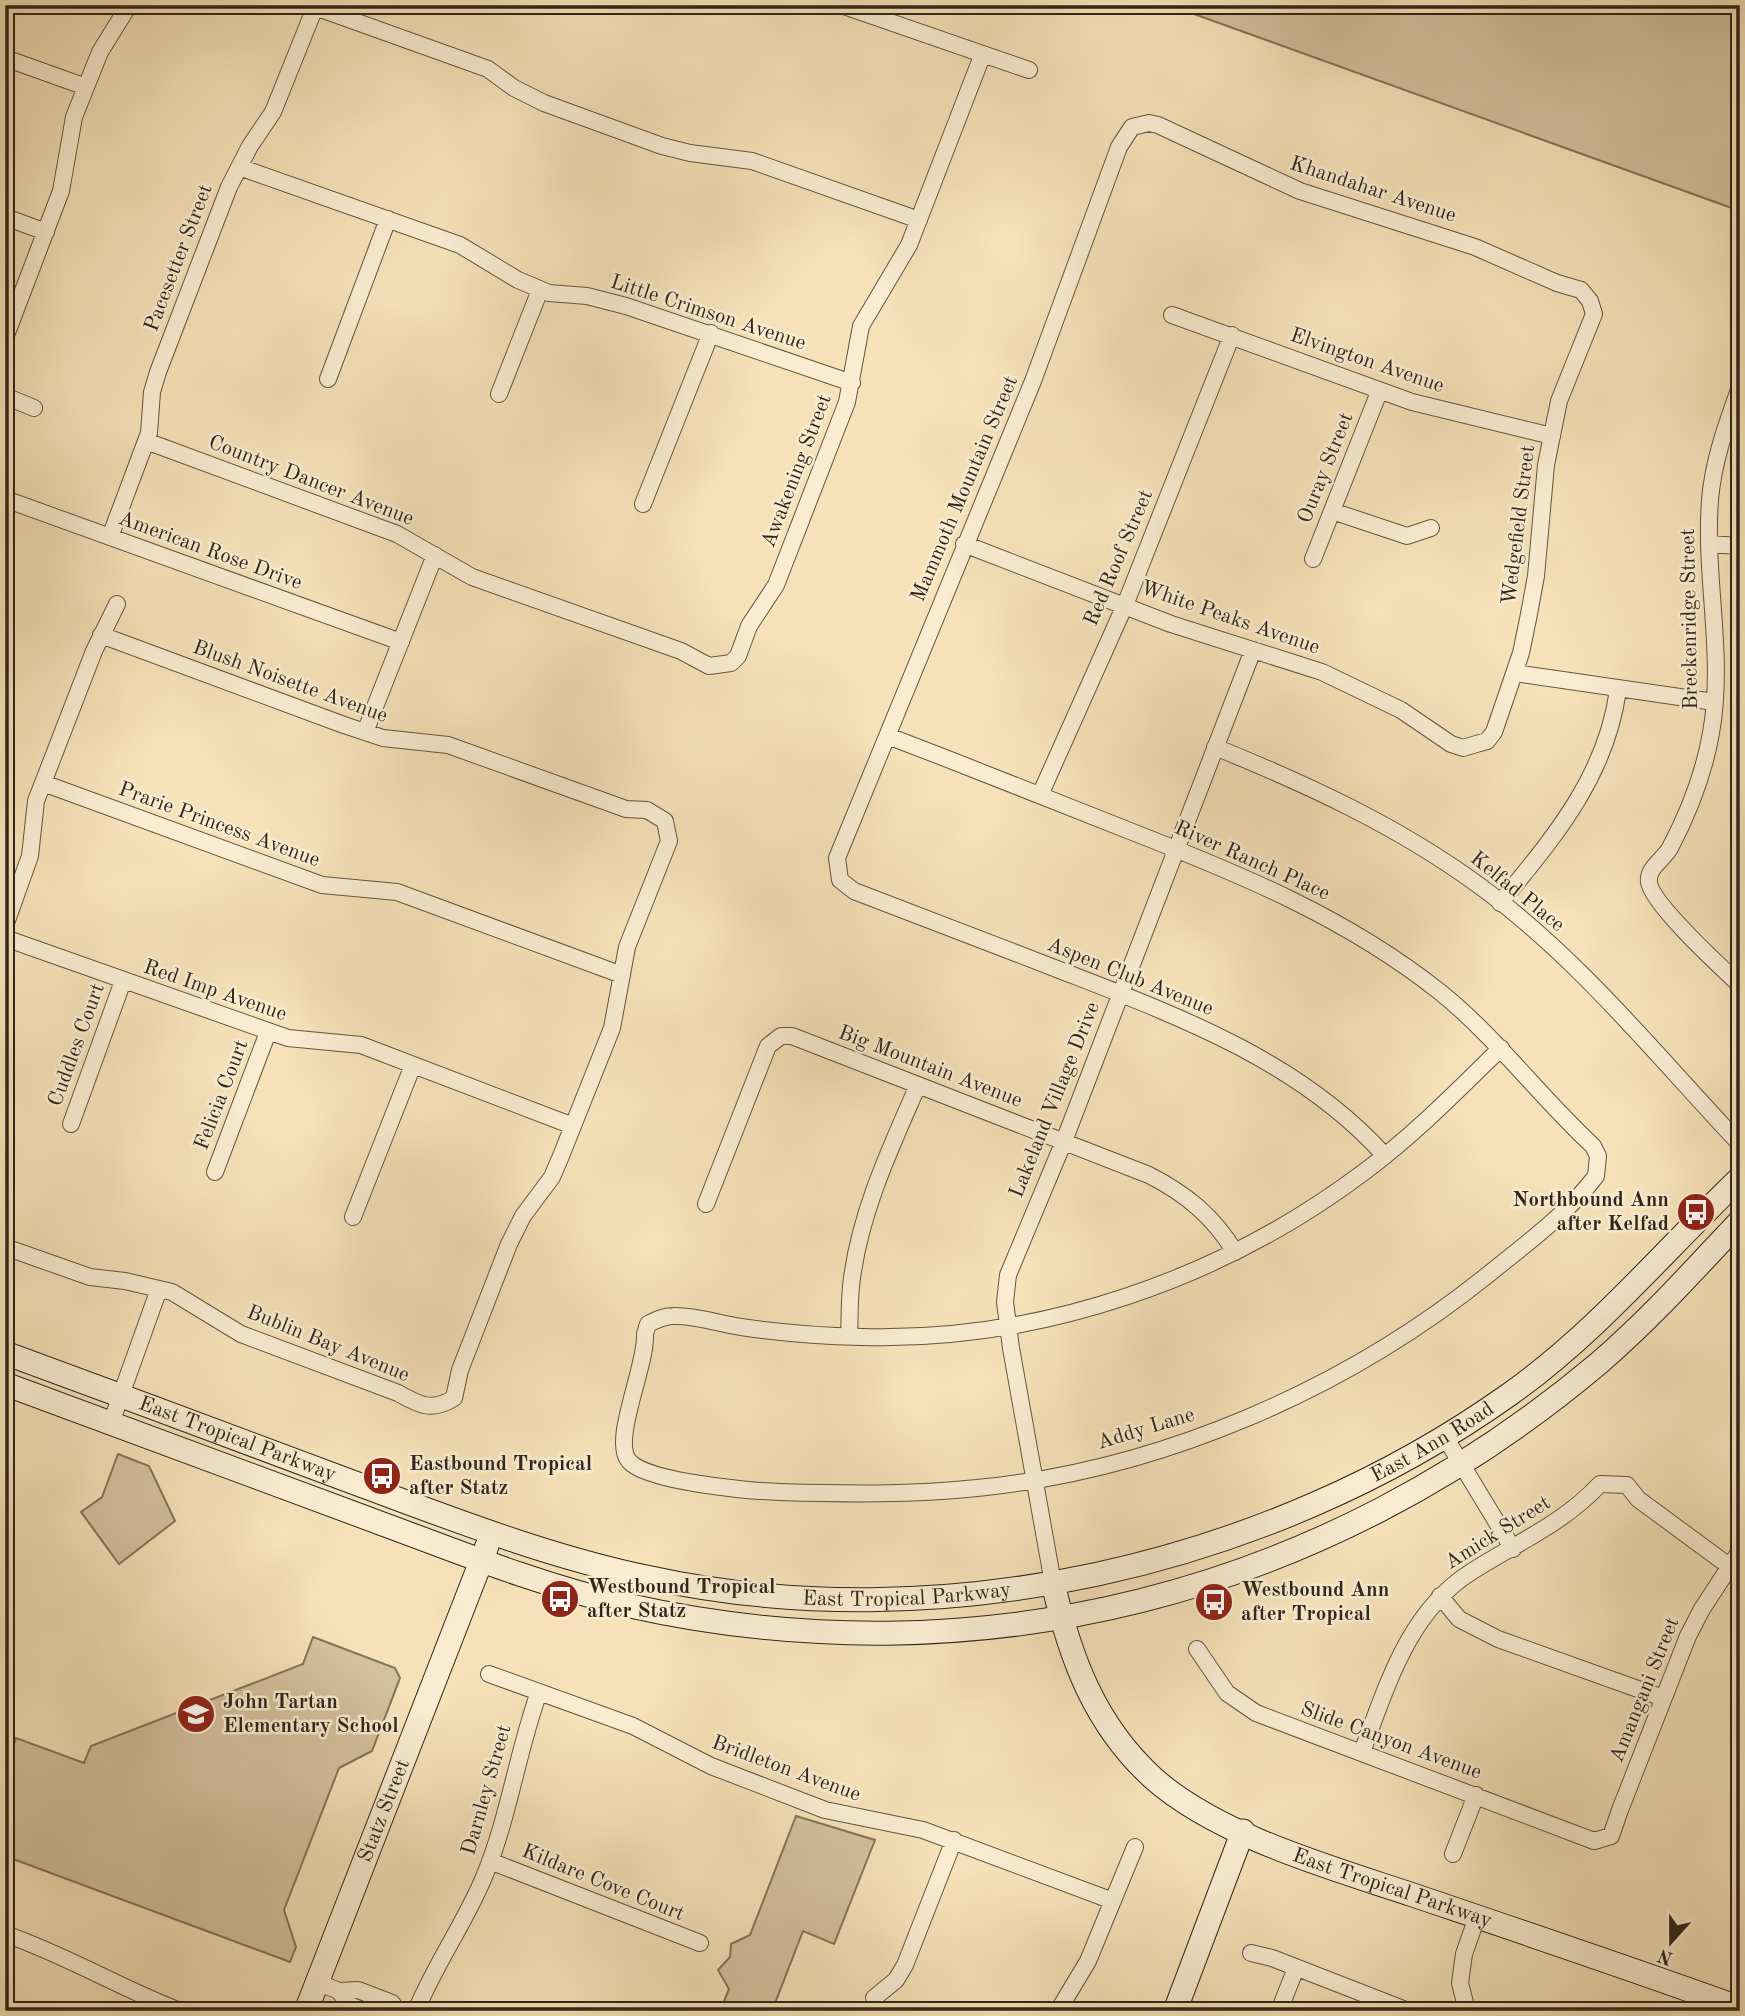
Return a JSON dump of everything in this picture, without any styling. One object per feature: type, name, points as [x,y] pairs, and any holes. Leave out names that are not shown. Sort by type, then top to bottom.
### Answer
[{"type":"main road","name":"East Ann Road","points":[[1052,1583],[1185,1552],[1290,1515],[1389,1470],[1445,1437],[1512,1392],[1608,1314],[1740,1178]]},
{"type":"main road","name":"East Ann Road","points":[[1061,1620],[1176,1593],[1266,1562],[1374,1513],[1461,1463],[1529,1418],[1612,1351],[1740,1221]]},
{"type":"main road","name":"East Tropical Parkway","points":[[5,1353],[492,1533],[629,1574],[758,1595],[861,1599],[988,1592],[1052,1583],[1081,1679],[1115,1737],[1151,1775],[1213,1818],[1337,1870],[1740,2008]]},
{"type":"main road","name":"East Tropical Parkway","points":[[5,1384],[482,1560],[567,1589],[627,1605],[754,1626],[891,1634],[1061,1620]]},
{"type":"main road","name":"Statz Street","points":[[306,2011],[492,1533]]},
{"type":"main road","points":[[1175,2011],[1243,1831]]},
{"type":"street","points":[[5,338],[66,174],[74,117],[100,52],[130,5]]},
{"type":"street","points":[[841,5],[1030,71]]},
{"type":"street","points":[[315,6],[488,68],[514,88],[544,103],[662,146],[690,153],[752,161],[919,220]]},
{"type":"street","name":"Pacesetter Street","points":[[110,537],[146,442],[158,372],[204,246],[239,167],[278,101],[315,6]]},
{"type":"street","name":"Awakening Street","points":[[731,663],[738,656],[749,626],[776,585],[848,402],[861,326],[909,245],[982,56]]},
{"type":"street","points":[[5,58],[86,87]]},
{"type":"street","name":"Khandahar Avenue","points":[[1140,124],[1158,125],[1300,191],[1475,247],[1557,283],[1581,290],[1590,301]]},
{"type":"street","name":"Mammoth Mountain Street","points":[[839,875],[836,858],[1033,381],[1119,148],[1132,127],[1140,124]]},
{"type":"street","name":"Little Crimson Avenue","points":[[239,167],[472,250],[518,280],[540,290],[604,299],[711,333],[852,383]]},
{"type":"street","points":[[5,216],[46,232]]},
{"type":"street","points":[[328,379],[388,219]]},
{"type":"street","points":[[499,394],[540,290]]},
{"type":"street","name":"Wedgefield Street","points":[[1473,745],[1487,741],[1494,732],[1515,673],[1536,576],[1545,475],[1552,436],[1567,377],[1594,314],[1590,301]]},
{"type":"street","name":"Elvington Avenue","points":[[1172,315],[1232,335],[1379,392],[1552,436]]},
{"type":"street","points":[[643,504],[711,333]]},
{"type":"street","name":"Red Roof Street","points":[[1040,795],[1125,605],[1232,335]]},
{"type":"street","name":"Breckenridge Street","points":[[1740,387],[1720,445],[1712,484],[1709,544],[1716,659],[1712,732],[1698,783],[1674,840],[1650,871],[1648,881],[1658,900],[1740,985]]},
{"type":"street","name":"Ouray Street","points":[[1313,559],[1379,392]]},
{"type":"street","points":[[5,396],[34,408]]},
{"type":"street","name":"Country Dancer Avenue","points":[[146,442],[397,534],[472,577],[681,651],[709,666],[731,663]]},
{"type":"street","name":"American Rose Drive","points":[[5,499],[401,642]]},
{"type":"street","points":[[1332,511],[1407,536],[1432,528]]},
{"type":"street","name":"White Peaks Avenue","points":[[964,544],[1171,624],[1304,665],[1369,694],[1426,725],[1451,744],[1462,748],[1473,745]]},
{"type":"street","points":[[1709,544],[1740,546]]},
{"type":"street","points":[[365,732],[435,555]]},
{"type":"street","points":[[5,926],[30,856],[34,808],[101,635],[117,604]]},
{"type":"street","name":"Blush Noisette Avenue","points":[[101,635],[365,732],[397,741],[448,746],[626,808],[647,810],[665,821],[669,841],[627,947],[622,975]]},
{"type":"street","name":"Lakeland Village Drive","points":[[1052,1583],[1008,1326],[1005,1302],[1008,1275],[1064,1141],[1253,650]]},
{"type":"street","points":[[1515,673],[1714,702]]},
{"type":"street","points":[[1500,903],[1553,839],[1579,802],[1604,748],[1618,690]]},
{"type":"street","name":"River Ranch Place","points":[[888,736],[1278,891],[1357,934],[1439,992],[1501,1048],[1593,1146],[1597,1167]]},
{"type":"street","name":"Kelfad Place","points":[[1214,747],[1322,792],[1387,827],[1435,855],[1500,903],[1561,954],[1740,1144]]},
{"type":"street","name":"Prarie Princess Avenue","points":[[43,783],[322,885],[397,892],[622,975]]},
{"type":"street","name":"Aspen Club Avenue","points":[[839,875],[854,891],[1170,1013],[1270,1063],[1329,1103],[1385,1156]]},
{"type":"street","name":"Red Imp Avenue","points":[[5,938],[268,1032],[288,1038],[361,1045],[573,1126]]},
{"type":"street","points":[[573,1126],[612,1028],[622,975]]},
{"type":"street","name":"Cuddles Court","points":[[71,1124],[123,981]]},
{"type":"street","name":"Felicia Court","points":[[215,1172],[268,1032]]},
{"type":"street","name":"Big Mountain Avenue","points":[[706,1204],[768,1046],[781,1036],[792,1036],[1149,1175],[1180,1192],[1220,1228],[1235,1252]]},
{"type":"street","points":[[918,1085],[878,1182],[859,1240],[851,1279],[849,1337],[926,1335],[1008,1326],[1125,1296],[1175,1279],[1235,1252],[1330,1196],[1385,1156],[1501,1048]]},
{"type":"street","points":[[353,1217],[413,1065]]},
{"type":"street","name":"Bublin Bay Avenue","points":[[5,1247],[90,1277],[159,1289],[186,1298],[241,1334],[398,1392],[420,1406],[440,1407],[454,1398],[460,1370],[509,1244],[523,1216],[552,1177],[573,1126]]},
{"type":"street","name":"Addy Lane","points":[[849,1337],[774,1332],[686,1316],[656,1320],[648,1324],[631,1409],[622,1439],[627,1460],[657,1475],[760,1491],[912,1492],[978,1488],[1033,1480],[1081,1471],[1167,1447],[1277,1404],[1331,1378],[1435,1315],[1521,1249],[1589,1185],[1596,1176],[1597,1167]]},
{"type":"street","points":[[111,1423],[159,1289]]},
{"type":"street","points":[[1445,1437],[1513,1549]]},
{"type":"street","name":"Amick Street","points":[[1362,1752],[1404,1647],[1440,1597],[1472,1571],[1570,1513],[1600,1484],[1619,1483],[1627,1486],[1638,1499],[1729,1566]]},
{"type":"street","name":"Amangani Street","points":[[1594,1841],[1611,1836],[1617,1825],[1620,1810],[1688,1636],[1740,1551]]},
{"type":"street","points":[[1440,1597],[1459,1619],[1498,1639],[1663,1698]]},
{"type":"street","name":"Slide Canyon Avenue","points":[[1197,1649],[1218,1682],[1240,1704],[1256,1713],[1594,1841]]},
{"type":"street","name":"Bridleton Avenue","points":[[489,1674],[633,1726],[712,1766],[825,1810],[923,1830],[1113,1901]]},
{"type":"street","name":"Darnley Street","points":[[416,2011],[490,1861],[509,1807],[519,1751],[539,1692]]},
{"type":"street","points":[[1453,1854],[1476,1795]]},
{"type":"street","points":[[874,1998],[896,1980],[905,1965],[954,1840]]},
{"type":"street","points":[[1058,2011],[1088,1961],[1135,1847]]},
{"type":"street","name":"Kildare Cove Court","points":[[490,1861],[700,1943]]},
{"type":"street","points":[[1467,2011],[1460,1983],[1464,1954],[1476,1917]]},
{"type":"street","points":[[6,1936],[90,1968],[134,1992],[180,2011]]},
{"type":"street","points":[[1251,1953],[1408,2011]]},
{"type":"street","points":[[1279,2011],[1296,1968]]},
{"type":"street","points":[[317,1982],[339,1991],[358,1990],[392,2003],[397,2011]]},
{"type":"street","points":[[339,1991],[349,2005],[365,2011]]},
{"type":"shaded area","points":[[1169,5],[1740,5],[1740,211]]},
{"type":"shaded area","points":[[118,1454],[149,1466],[175,1521],[119,1564],[81,1512],[102,1497]]},
{"type":"shaded area","points":[[313,1637],[395,1668],[400,1678],[372,1751],[339,1768],[284,1910],[296,1947],[290,1962],[5,1856],[5,1765],[16,1738],[84,1763],[91,1746],[303,1664]]},
{"type":"shaded area","points":[[796,1816],[875,1840],[834,1944],[803,1931],[772,2011],[720,2011],[729,1989],[718,1970],[730,1957],[731,1944],[750,1935]]},
{"type":"place","name":"Northbound Ann after Kelfad","points":[[1696,1212]]},
{"type":"place","name":"Eastbound Tropical after Statz","points":[[382,1476]]},
{"type":"place","name":"Westbound Tropical after Statz","points":[[560,1599]]},
{"type":"place","name":"Westbound Ann after Tropical","points":[[1214,1602]]},
{"type":"place","name":"John Tartan Elementary School","points":[[196,1714]]}]
